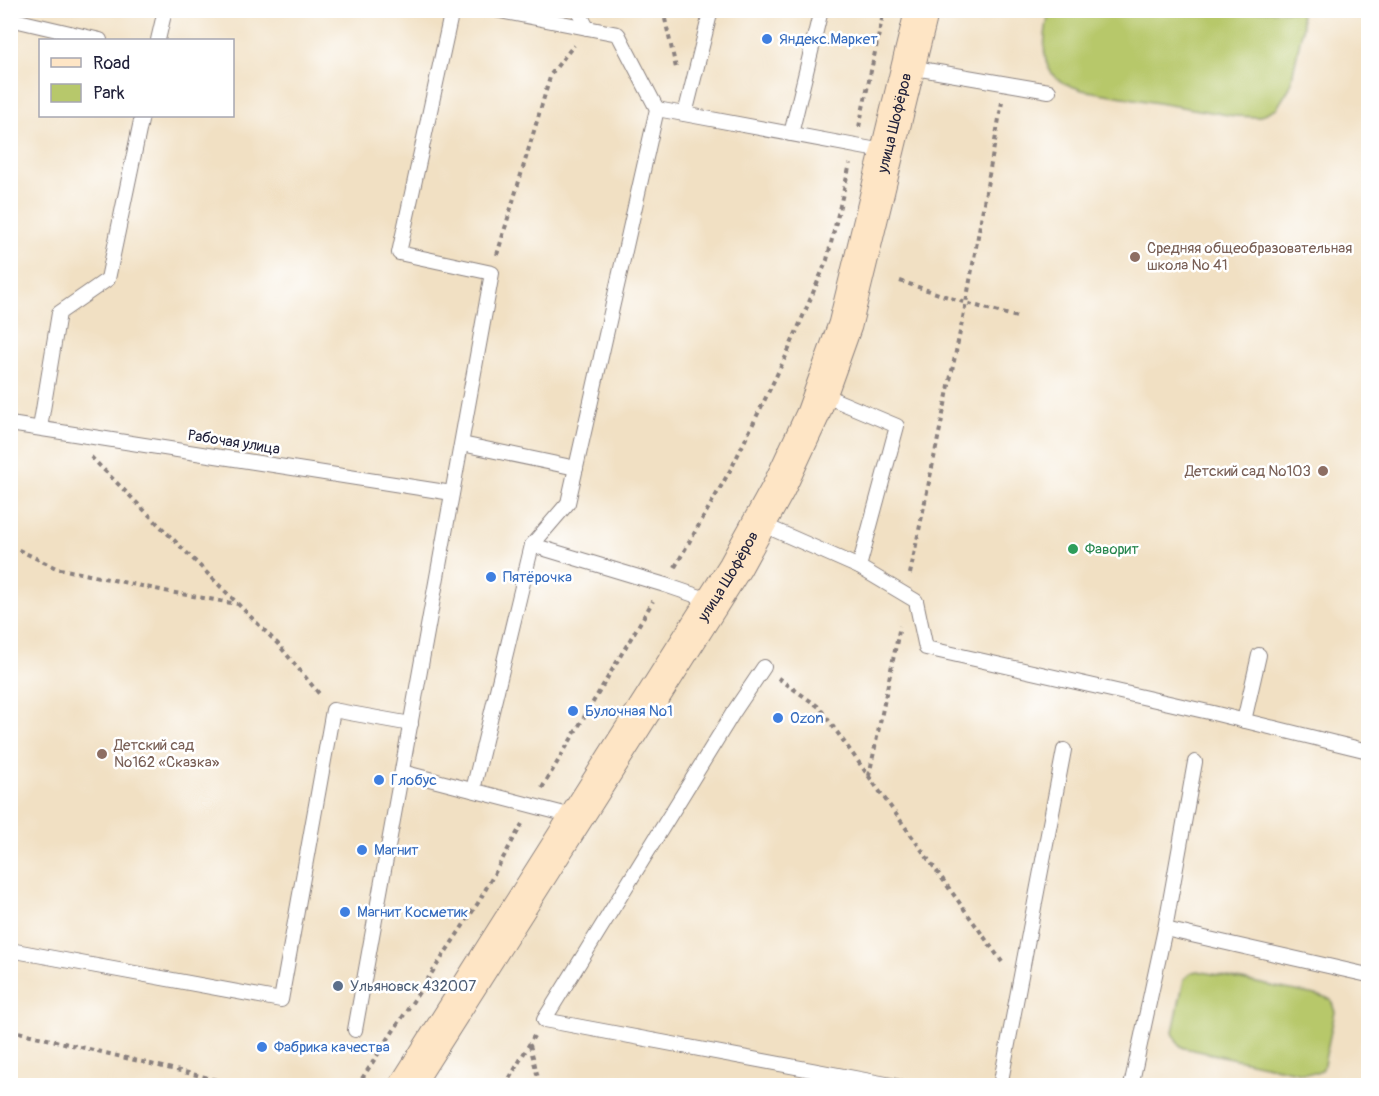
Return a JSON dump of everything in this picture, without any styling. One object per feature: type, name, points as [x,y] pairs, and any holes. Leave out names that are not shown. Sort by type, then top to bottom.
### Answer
[{"type":"main road","name":"улица Шофёров","points":[[406,1086],[735,567],[778,489],[820,394],[845,325],[922,10]]},
{"type":"lane","points":[[158,39],[165,10]]},
{"type":"lane","points":[[356,1030],[492,273],[399,253],[452,10]]},
{"type":"lane","points":[[473,790],[532,545],[568,503],[657,108],[618,34],[495,10]]},
{"type":"lane","points":[[578,10],[587,28]]},
{"type":"lane","points":[[685,114],[711,10]]},
{"type":"lane","points":[[791,134],[821,10]]},
{"type":"lane","points":[[10,19],[95,39]]},
{"type":"lane","points":[[909,67],[1049,91]]},
{"type":"lane","points":[[657,108],[888,152]]},
{"type":"lane","points":[[40,428],[59,313],[108,279],[142,117]]},
{"type":"lane","points":[[820,394],[897,426],[859,567]]},
{"type":"lane","name":"Рабочая улица","points":[[10,424],[452,493]]},
{"type":"lane","points":[[462,444],[576,468]]},
{"type":"lane","points":[[759,523],[859,567],[916,602],[926,648],[1368,752]]},
{"type":"lane","points":[[532,545],[712,601]]},
{"type":"lane","points":[[1244,721],[1259,655]]},
{"type":"lane","points":[[764,667],[733,713],[544,1020],[897,1086]]},
{"type":"lane","points":[[10,950],[281,1000],[333,710],[411,724]]},
{"type":"lane","points":[[1000,1086],[1064,750]]},
{"type":"lane","points":[[1131,1086],[1165,929],[1195,762]]},
{"type":"lane","points":[[402,772],[576,817]]},
{"type":"lane","points":[[1165,929],[1368,975]]},
{"type":"path","points":[[663,10],[675,68]]},
{"type":"path","points":[[492,273],[551,74],[587,28]]},
{"type":"path","points":[[869,776],[966,303],[1006,83]]},
{"type":"path","points":[[900,282],[1017,317]]},
{"type":"path","points":[[66,432],[278,644],[333,710]]},
{"type":"path","points":[[10,547],[56,568],[238,604]]},
{"type":"path","points":[[764,667],[819,707],[1019,985]]},
{"type":"path","points":[[506,1086],[544,1020]]},
{"type":"path","points":[[10,1030],[242,1086]]},
{"type":"path","points":[[530,1044],[540,1086]]},
{"type":"green space","points":[[1049,11],[1300,11],[1303,26],[1290,87],[1277,108],[1258,117],[1234,116],[1082,90],[1062,82],[1053,75],[1045,58]]},
{"type":"green space","points":[[1198,971],[1331,1000],[1335,1012],[1323,1069],[1317,1073],[1302,1073],[1184,1048],[1180,1045],[1173,1032],[1184,979],[1192,972]]},
{"type":"place","name":"Яндекс.Маркет","points":[[767,39]]},
{"type":"place","name":"Средняя общеобразовательная школа № 41","points":[[1135,257]]},
{"type":"place","name":"Детский сад №103","points":[[1323,471]]},
{"type":"place","name":"Фаворит","points":[[1073,549]]},
{"type":"place","name":"Пятёрочка","points":[[491,577]]},
{"type":"place","name":"Булочная №1","points":[[573,711]]},
{"type":"place","name":"Ozon","points":[[778,718]]},
{"type":"place","name":"Детский сад №162 «Сказка»","points":[[102,754]]},
{"type":"place","name":"Глобус","points":[[379,780]]},
{"type":"place","name":"Магнит","points":[[362,850]]},
{"type":"place","name":"Магнит Косметик","points":[[345,912]]},
{"type":"place","name":"Ульяновск 432007","points":[[338,986]]},
{"type":"place","name":"Фабрика качества","points":[[262,1047]]}]
